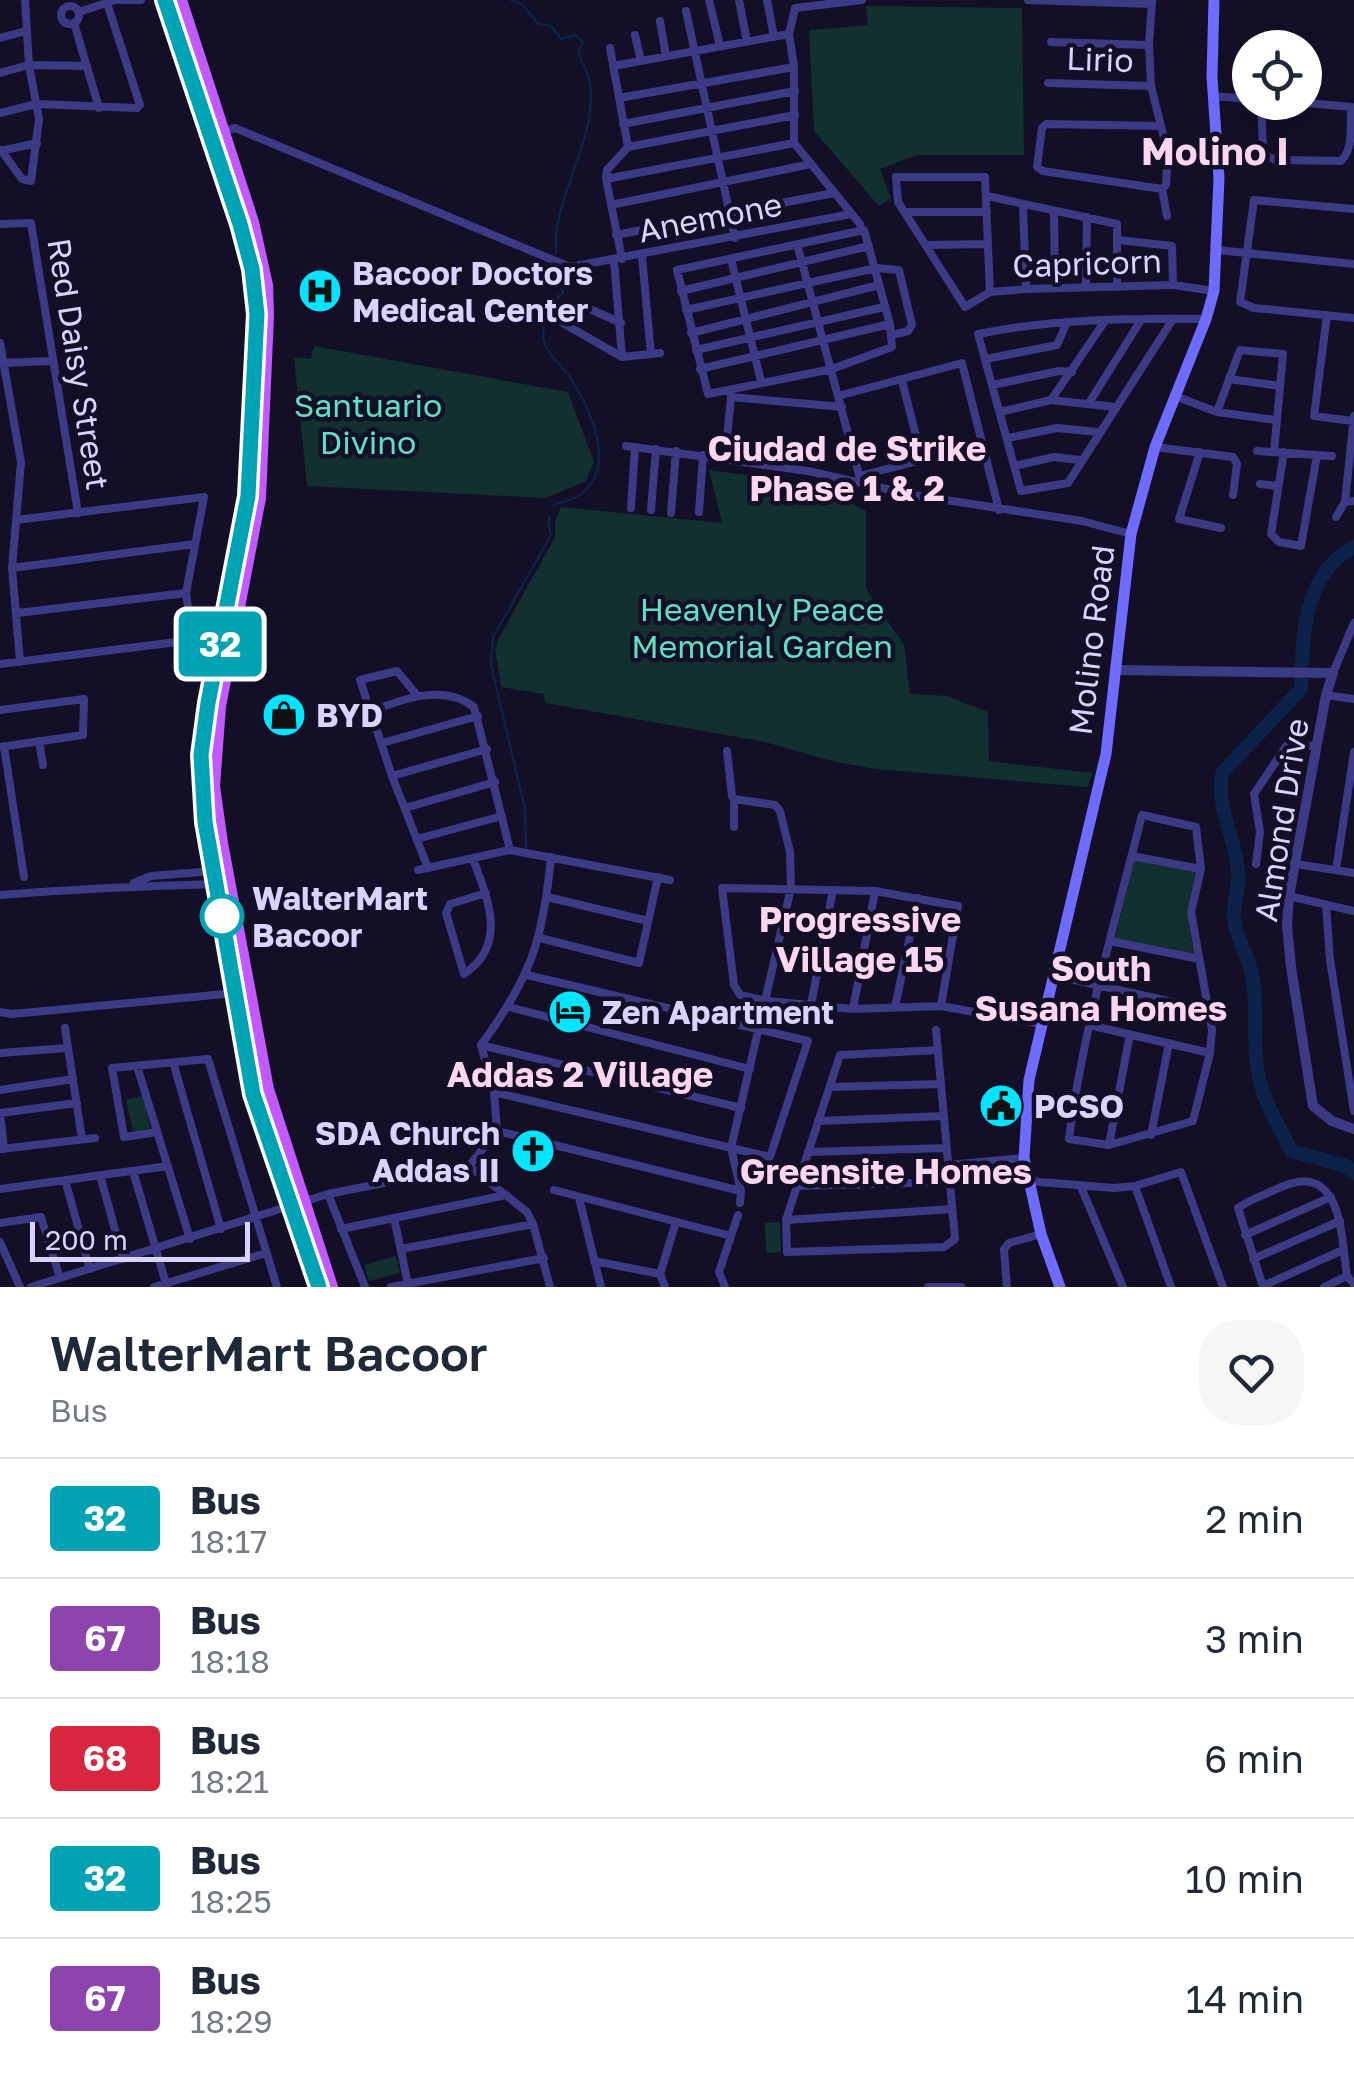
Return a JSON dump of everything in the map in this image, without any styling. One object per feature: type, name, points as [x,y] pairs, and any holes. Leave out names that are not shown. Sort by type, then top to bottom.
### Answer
[{"type":"main road","points":[[166,0],[253,222],[267,285],[260,498],[201,755],[203,804],[253,1094],[332,1287]]},
{"type":"main road","points":[[181,0],[217,132]]},
{"type":"main road","name":"Molino Road","points":[[1060,1287],[1040,1234],[1024,1158],[1029,1080],[1106,754],[1131,534],[1154,447],[1214,290],[1219,178],[1213,96],[1214,0]]},
{"type":"main road","points":[[228,639],[215,742],[218,820],[268,1089],[319,1287]]},
{"type":"street","points":[[25,0],[29,65],[40,119],[33,175],[27,182],[1,150],[36,143]]},
{"type":"street","points":[[99,108],[74,24],[79,12],[112,1],[142,0]]},
{"type":"street","points":[[709,0],[720,46]]},
{"type":"street","points":[[739,0],[747,42]]},
{"type":"street","points":[[767,0],[774,36]]},
{"type":"street","points":[[860,224],[794,143],[794,68],[789,34],[794,4],[862,0]]},
{"type":"street","points":[[1028,0],[1152,2],[1148,45],[1151,86],[1168,154],[1166,185],[1162,189]]},
{"type":"street","points":[[0,114],[36,104],[137,108],[141,101],[112,1]]},
{"type":"street","points":[[74,24],[65,23],[61,13],[66,3],[79,12]]},
{"type":"street","points":[[686,11],[735,238]]},
{"type":"street","points":[[660,21],[666,56]]},
{"type":"street","points":[[0,38],[26,32]]},
{"type":"street","points":[[613,66],[789,34]]},
{"type":"street","points":[[635,35],[640,61]]},
{"type":"street","name":"Lirio","points":[[1051,42],[1148,45]]},
{"type":"street","points":[[610,48],[628,147]]},
{"type":"street","points":[[0,73],[29,65],[87,66]]},
{"type":"street","points":[[619,98],[794,68]]},
{"type":"street","name":"Lirio","points":[[1048,83],[1151,86]]},
{"type":"street","points":[[623,124],[794,91]]},
{"type":"street","points":[[1213,96],[1232,98]]},
{"type":"street","points":[[1261,120],[1263,150],[1276,160],[1341,161],[1347,156],[1350,142],[1352,107],[1322,104]]},
{"type":"street","points":[[622,357],[616,235],[607,170],[628,147],[795,116]]},
{"type":"street","points":[[1161,126],[1046,124],[1042,128],[1037,167],[1162,189]]},
{"type":"street","name":"Anemone","points":[[217,132],[236,128],[562,264],[580,267],[851,214]]},
{"type":"street","points":[[606,179],[794,143]]},
{"type":"street","points":[[611,204],[811,164]]},
{"type":"street","points":[[987,244],[927,245],[898,202],[896,177],[985,177],[990,292]]},
{"type":"street","points":[[1162,189],[1168,216]]},
{"type":"street","points":[[616,235],[834,193]]},
{"type":"street","points":[[987,196],[1117,224],[1118,287]]},
{"type":"street","points":[[1354,209],[1254,200],[1245,252],[1242,306],[1354,318]]},
{"type":"street","points":[[1024,205],[1026,289]]},
{"type":"street","points":[[1054,211],[1056,288]]},
{"type":"street","points":[[905,212],[987,212]]},
{"type":"street","points":[[1086,287],[1087,217]]},
{"type":"street","name":"Red Daisy Street","points":[[0,224],[31,223],[78,512]]},
{"type":"street","points":[[864,230],[890,324],[892,347],[832,369],[708,394],[676,270],[797,244],[864,230]]},
{"type":"street","points":[[1118,240],[1172,246],[1173,285]]},
{"type":"street","points":[[797,244],[861,479]]},
{"type":"street","name":"Capricorn","points":[[927,245],[965,307],[990,292],[1026,289],[1173,285],[1214,290]]},
{"type":"street","points":[[682,292],[869,246]]},
{"type":"street","points":[[1217,250],[1354,264]]},
{"type":"street","points":[[561,322],[622,357],[656,354],[642,256]]},
{"type":"street","points":[[731,259],[761,381]]},
{"type":"street","points":[[686,310],[876,268],[898,270],[912,325],[908,331],[892,335]]},
{"type":"street","points":[[691,333],[880,286]]},
{"type":"street","points":[[581,305],[620,323]]},
{"type":"street","points":[[696,350],[884,307]]},
{"type":"street","points":[[1326,315],[1314,416],[1354,418],[1350,501],[1336,518]]},
{"type":"street","points":[[1173,319],[1068,482],[1021,492],[978,334],[1033,323],[1173,319],[1206,319]]},
{"type":"street","points":[[1090,403],[1141,320]]},
{"type":"street","points":[[1051,400],[1106,321]]},
{"type":"street","points":[[986,360],[1057,345],[1067,322]]},
{"type":"street","points":[[700,368],[890,324]]},
{"type":"street","points":[[0,342],[21,462],[12,568],[20,662]]},
{"type":"street","points":[[1217,412],[1240,350],[1284,354],[1276,420],[1278,486],[1271,534],[1279,542],[1301,546],[1317,455]]},
{"type":"street","points":[[2,363],[53,361]]},
{"type":"street","points":[[838,396],[962,363],[999,510]]},
{"type":"street","points":[[993,386],[1072,372]]},
{"type":"street","points":[[902,380],[922,459]]},
{"type":"street","points":[[1229,380],[1280,386]]},
{"type":"street","points":[[1175,396],[1217,412],[1276,420]]},
{"type":"street","points":[[726,460],[731,398],[842,407]]},
{"type":"street","points":[[1000,412],[1051,400],[1115,407]]},
{"type":"street","points":[[1008,438],[1057,428],[1098,432]]},
{"type":"street","points":[[861,479],[982,444]]},
{"type":"street","points":[[631,508],[631,447],[861,479],[999,510],[1082,520],[1131,534]]},
{"type":"street","points":[[1154,447],[1233,457],[1237,464],[1232,496]]},
{"type":"street","points":[[652,510],[656,449]]},
{"type":"street","points":[[670,513],[676,451]]},
{"type":"street","points":[[1258,451],[1332,456]]},
{"type":"street","points":[[1200,452],[1179,519],[1221,528]]},
{"type":"street","points":[[699,512],[704,455]]},
{"type":"street","points":[[1014,466],[1054,457],[1080,460]]},
{"type":"street","points":[[1260,484],[1278,486]]},
{"type":"street","points":[[16,520],[204,497],[186,593],[192,640]]},
{"type":"street","points":[[1258,518],[1272,517]]},
{"type":"street","points":[[12,568],[195,544]]},
{"type":"street","points":[[16,614],[186,593]]},
{"type":"street","points":[[1116,670],[1333,674],[1354,623]]},
{"type":"street","points":[[0,664],[228,639]]},
{"type":"street","points":[[1342,656],[1354,658]]},
{"type":"street","points":[[416,694],[396,671],[360,680],[428,868]]},
{"type":"street","name":"Almond Drive","points":[[1333,674],[1289,896],[1287,926],[1313,1106],[1332,1121],[1354,1128]]},
{"type":"street","points":[[370,712],[416,694],[464,700],[474,707],[510,850]]},
{"type":"street","points":[[1326,694],[1354,699]]},
{"type":"street","points":[[0,710],[88,698],[83,735],[2,747],[24,876]]},
{"type":"street","points":[[382,743],[478,716]]},
{"type":"street","points":[[39,742],[43,765]]},
{"type":"street","points":[[1256,864],[1260,832],[1254,794],[1288,745],[1317,746]]},
{"type":"street","points":[[392,776],[487,750]]},
{"type":"street","points":[[728,751],[734,827]]},
{"type":"street","points":[[1336,870],[1354,752]]},
{"type":"street","points":[[405,808],[495,782]]},
{"type":"street","points":[[734,799],[775,805],[780,810],[790,852],[791,888],[731,1148],[740,1203]]},
{"type":"street","points":[[417,839],[502,816]]},
{"type":"street","points":[[1142,816],[1196,827],[1202,870],[1190,912],[1208,1010],[1210,1053],[1194,1121],[1109,1145],[1068,1139],[1076,1082],[1132,856],[1142,816]]},
{"type":"street","points":[[1288,834],[1302,836]]},
{"type":"street","points":[[418,870],[510,850],[670,880]]},
{"type":"street","points":[[1132,856],[1202,870]]},
{"type":"street","points":[[481,1045],[527,975],[540,938],[551,858]]},
{"type":"street","points":[[473,859],[486,894],[493,931],[479,964],[464,974],[446,913],[450,904],[486,894]]},
{"type":"street","points":[[1296,864],[1354,873]]},
{"type":"street","points":[[165,875],[166,886]]},
{"type":"street","points":[[130,885],[151,876],[215,877]]},
{"type":"street","points":[[0,895],[166,886],[215,877]]},
{"type":"street","points":[[540,938],[638,963],[658,877]]},
{"type":"street","points":[[941,1006],[958,906],[875,891],[722,888],[734,985],[740,995],[853,1008],[941,1006],[1041,1024]]},
{"type":"street","points":[[811,1005],[833,890]]},
{"type":"street","points":[[853,1008],[875,891]]},
{"type":"street","points":[[1289,896],[1354,910]]},
{"type":"street","points":[[548,897],[648,921]]},
{"type":"street","points":[[896,1007],[918,898]]},
{"type":"street","points":[[1326,905],[1330,960],[1354,1110]]},
{"type":"street","points":[[1110,941],[1200,959]]},
{"type":"street","points":[[494,1092],[770,1157],[808,1041],[527,975]]},
{"type":"street","points":[[1052,975],[1208,1010]]},
{"type":"street","points":[[0,1012],[236,993]]},
{"type":"street","points":[[509,1007],[750,1070]]},
{"type":"street","points":[[1089,1025],[1210,1053]]},
{"type":"street","points":[[65,1028],[82,1139]]},
{"type":"street","points":[[936,1030],[938,1050],[947,1148],[952,1210],[955,1238],[944,1247],[787,1252],[786,1220],[840,1055],[938,1050]]},
{"type":"street","points":[[1109,1145],[1130,1034]]},
{"type":"street","points":[[1152,1135],[1170,1043]]},
{"type":"street","points":[[31,1287],[328,1194],[470,1166],[497,1131],[494,1092],[481,1045]]},
{"type":"street","points":[[481,1045],[742,1108]]},
{"type":"street","points":[[0,1052],[67,1048]]},
{"type":"street","points":[[157,1132],[124,1137],[112,1068],[208,1059],[276,1285],[262,1287]]},
{"type":"street","points":[[173,1062],[222,1229]]},
{"type":"street","points":[[137,1066],[190,1239]]},
{"type":"street","points":[[0,1090],[73,1079]]},
{"type":"street","points":[[830,1087],[941,1084]]},
{"type":"street","points":[[77,1103],[0,1113],[2,1149],[96,1138]]},
{"type":"street","points":[[818,1120],[944,1116]]},
{"type":"street","points":[[497,1131],[741,1191]]},
{"type":"street","points":[[808,1152],[947,1148]]},
{"type":"street","points":[[948,1165],[1024,1158]]},
{"type":"street","points":[[0,1189],[168,1166]]},
{"type":"street","points":[[470,1166],[527,1212],[534,1224],[550,1287]]},
{"type":"street","points":[[132,1171],[167,1285]]},
{"type":"street","points":[[1028,1181],[1081,1187],[1135,1186],[1181,1172],[1223,1287]]},
{"type":"street","points":[[100,1175],[123,1259]]},
{"type":"street","points":[[65,1180],[90,1269]]},
{"type":"street","points":[[797,1186],[950,1182]]},
{"type":"street","points":[[1324,1287],[1351,1280],[1340,1221],[1331,1197],[1312,1183],[1291,1183],[1238,1208],[1263,1286],[1343,1250]]},
{"type":"street","points":[[1135,1186],[1171,1287]]},
{"type":"street","points":[[1081,1187],[1122,1287]]},
{"type":"street","points":[[554,1190],[731,1236]]},
{"type":"street","points":[[328,1194],[365,1287]]},
{"type":"street","points":[[341,1229],[506,1195]]},
{"type":"street","points":[[1245,1235],[1331,1197]]},
{"type":"street","points":[[579,1198],[601,1287]]},
{"type":"street","points":[[786,1220],[952,1210]]},
{"type":"street","points":[[725,1287],[719,1272],[738,1215]]},
{"type":"street","points":[[0,1223],[41,1217],[60,1278]]},
{"type":"street","points":[[394,1218],[408,1284]]},
{"type":"street","points":[[1253,1259],[1340,1221]]},
{"type":"street","points":[[665,1287],[660,1274],[676,1222]]},
{"type":"street","points":[[401,1249],[534,1224]]},
{"type":"street","points":[[1008,1287],[1004,1249],[1009,1243],[1040,1234]]},
{"type":"street","points":[[0,1242],[20,1287]]},
{"type":"street","points":[[154,1287],[266,1253]]},
{"type":"street","points":[[391,1287],[544,1258]]},
{"type":"street","points":[[594,1261],[660,1274]]},
{"type":"street","points":[[928,1287],[960,1287]]},
{"type":"green space","points":[[866,6],[1022,8],[1024,155],[917,155],[880,169],[891,198],[879,206],[814,131],[809,30],[868,25]]},
{"type":"green space","name":"Santuario Divino","points":[[314,346],[568,392],[594,462],[586,481],[546,498],[307,486],[294,357],[311,359]]},
{"type":"green space","name":"Heavenly Peace Memorial Garden","points":[[709,470],[760,477],[768,487],[839,480],[843,483],[837,496],[866,511],[866,589],[904,645],[910,694],[947,696],[988,712],[989,761],[1092,773],[1088,787],[876,769],[765,742],[545,703],[544,694],[501,687],[495,649],[555,537],[561,507],[722,523]]},
{"type":"green space","points":[[1134,858],[1197,871],[1187,911],[1194,956],[1115,939]]},
{"type":"green space","points":[[143,1096],[150,1128],[133,1132],[126,1100]]},
{"type":"green space","points":[[780,1222],[781,1252],[766,1253],[765,1223]]},
{"type":"green space","points":[[396,1256],[400,1273],[369,1281],[364,1265]]},
{"type":"waterway","points":[[511,0],[522,4],[537,23],[551,26],[561,39],[575,35],[583,42],[578,53],[589,79],[591,105],[561,210],[556,253]]},
{"type":"waterway","points":[[553,506],[575,498],[589,487],[599,458],[587,408],[544,341],[548,314],[563,292],[555,269]]},
{"type":"waterway","points":[[526,848],[525,809],[491,665],[493,637],[551,535],[550,516]]},
{"type":"waterway","points":[[1354,547],[1324,573],[1315,590],[1305,629],[1301,689],[1222,773],[1221,784],[1238,871],[1235,923],[1252,974],[1256,1061],[1265,1097],[1291,1151],[1346,1166],[1354,1173]]},
{"type":"bus line","name":"32","points":[[165,0],[240,224],[252,269],[257,314],[248,496],[201,755],[205,822],[253,1094],[319,1287]]},
{"type":"place","name":"Bacoor Doctors Medical Center","points":[[320,291]]},
{"type":"place","name":"BYD","points":[[284,715]]},
{"type":"place","name":"WalterMart Bacoor","points":[[222,916]]},
{"type":"place","name":"Zen Apartment","points":[[570,1012]]},
{"type":"place","name":"PCSO","points":[[1001,1106]]},
{"type":"place","name":"SDA Church Addas II","points":[[533,1151]]},
{"type":"district","name":"Molino I","points":[[1215,150]]},
{"type":"district","name":"Ciudad de Strike Phase 1 & 2","points":[[847,468]]},
{"type":"district","name":"Progressive Village 15","points":[[860,939]]},
{"type":"district","name":"South Susana Homes","points":[[1101,988]]},
{"type":"district","name":"Addas 2 Village","points":[[580,1074]]},
{"type":"district","name":"Greensite Homes","points":[[886,1171]]}]
